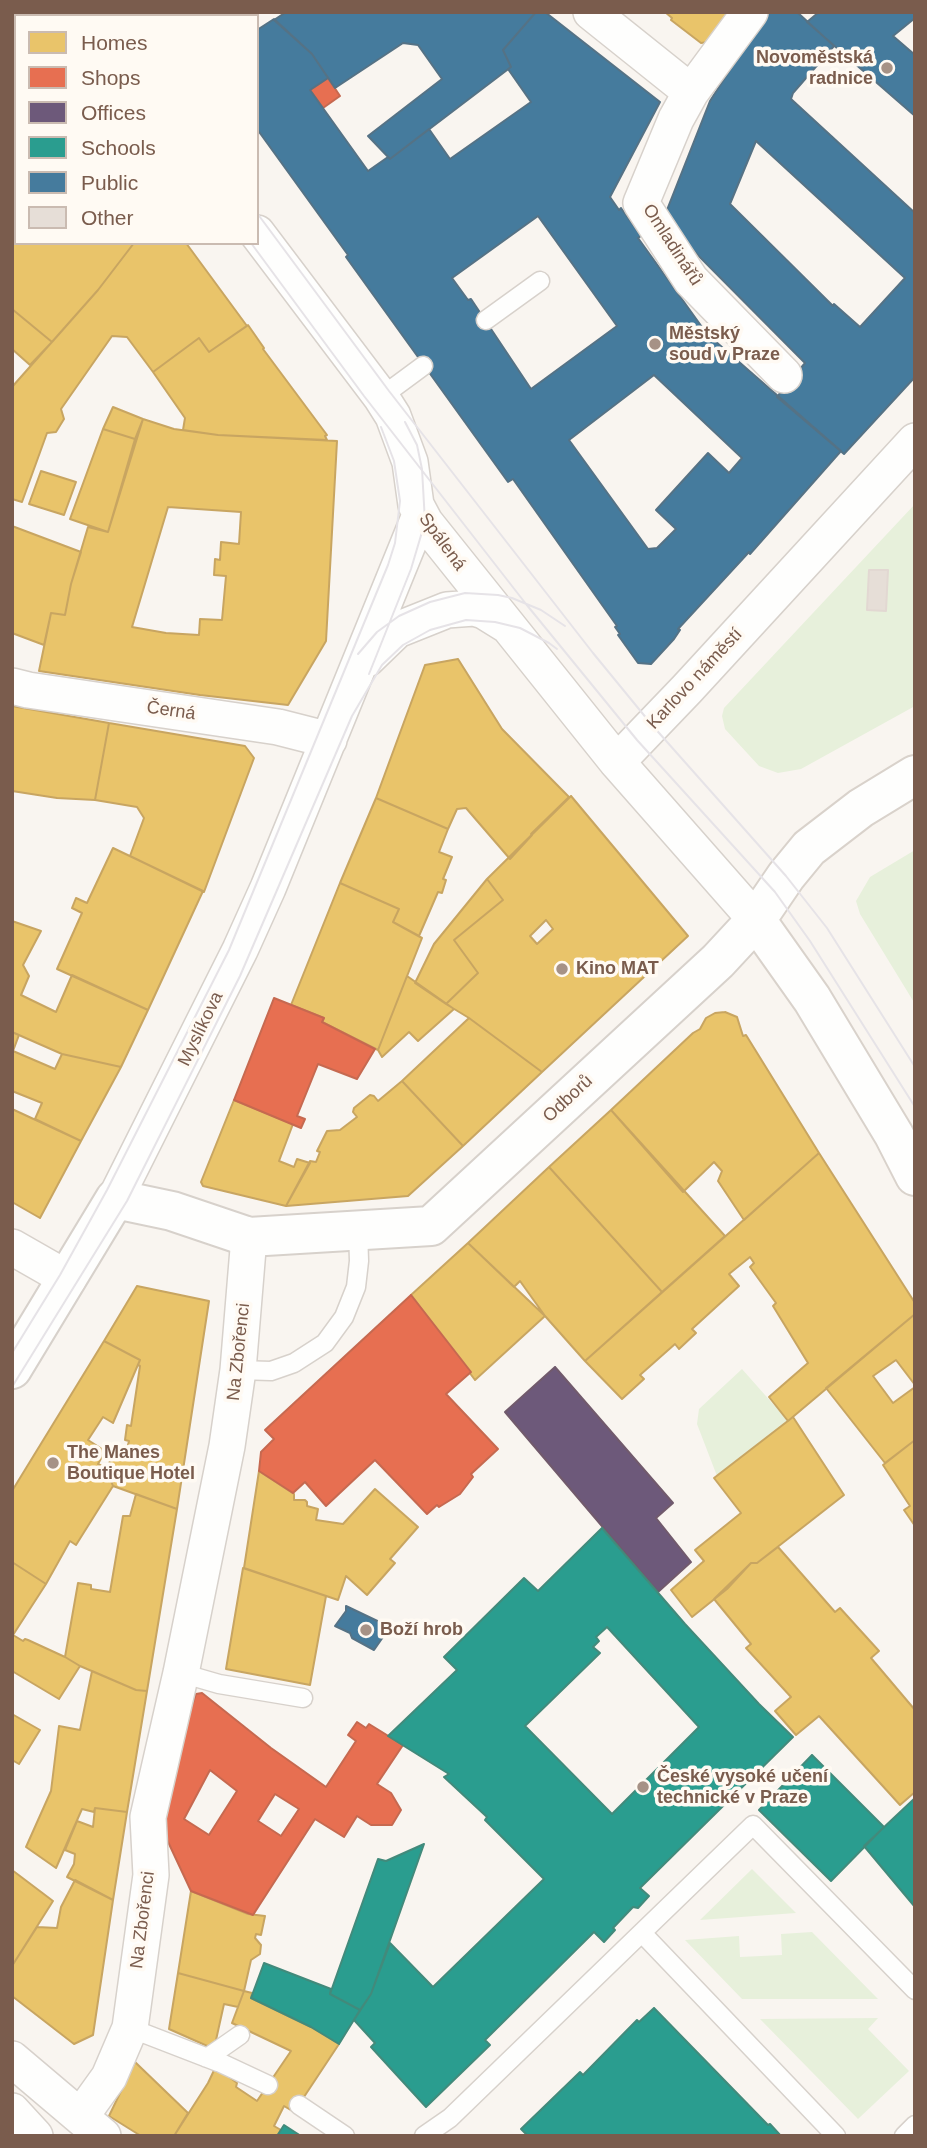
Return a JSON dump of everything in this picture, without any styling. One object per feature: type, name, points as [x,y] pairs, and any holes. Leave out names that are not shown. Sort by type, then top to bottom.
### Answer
[{"type":"street","points":[[591,12],[691,92]]},
{"type":"street","name":"Omladinářů","points":[[750,12],[691,92],[676,119],[641,203],[691,280],[784,374]]},
{"type":"street","name":"Spálená","points":[[259,236],[381,397],[400,433],[410,462],[413,493],[420,515],[617,762]]},
{"type":"street","name":"Karlovo náměstí","points":[[617,762],[915,441]]},
{"type":"street","name":"Myslíkova","points":[[12,1369],[115,1199],[240,950],[420,515]]},
{"type":"street","name":"Myslíkova","points":[[356,672],[397,630],[430,615],[447,610],[474,608],[505,624]]},
{"type":"street","name":"Černá","points":[[12,685],[28,690],[278,727],[329,740]]},
{"type":"street","points":[[617,762],[756,920],[812,999],[894,1135],[915,1176]]},
{"type":"street","points":[[756,920],[809,848],[868,803],[915,775]]},
{"type":"street","name":"Odborů","points":[[115,1199],[172,1211],[249,1237],[431,1226],[718,961],[756,920]]},
{"type":"street","name":"Na Zbořenci","points":[[92,2126],[130,2028],[150,1875],[148,1817],[181,1673],[227,1446],[238,1370],[249,1237]]},
{"type":"street","points":[[12,1247],[68,1279]]},
{"type":"street","points":[[12,2059],[92,2126]]},
{"type":"street","points":[[12,2111],[35,2136]]},
{"type":"lane","points":[[486,320],[540,281]]},
{"type":"lane","points":[[381,397],[423,366]]},
{"type":"lane","points":[[238,1370],[271,1371],[294,1363],[325,1343],[344,1317],[356,1287],[358,1230]]},
{"type":"lane","points":[[181,1673],[219,1684],[303,1698]]},
{"type":"lane","points":[[424,2136],[450,2118],[753,1825],[915,1990]]},
{"type":"lane","points":[[642,1933],[836,2136]]},
{"type":"lane","points":[[130,2028],[216,2061],[268,2085]]},
{"type":"lane","points":[[216,2061],[240,2035]]},
{"type":"lane","points":[[299,2105],[345,2136]]},
{"type":"lane","points":[[904,2136],[915,2125]]},
{"type":"green space","points":[[915,504],[915,706],[801,769],[778,773],[759,766],[725,729],[722,716],[724,708]],"holes":[[[869,570],[888,571],[886,611],[867,610]]]},
{"type":"green space","points":[[915,850],[915,1004],[860,914],[856,901],[870,877]]},
{"type":"green space","points":[[742,1369],[788,1421],[717,1476],[697,1424],[699,1409]]},
{"type":"green space","points":[[752,1869],[796,1913],[700,1920]]},
{"type":"green space","points":[[812,1932],[878,1999],[742,1999],[685,1940],[739,1936],[740,1957],[782,1955],[781,1934]]},
{"type":"green space","points":[[878,2018],[868,2029],[909,2071],[858,2119],[760,2019]]},
{"type":"building: Homes","points":[[12,12],[26,12],[28,14],[14,14],[12,43]]},
{"type":"building: Homes","points":[[665,12],[730,12],[708,42],[701,43],[671,20]]},
{"type":"building: Homes","points":[[14,42],[12,137],[12,43]]},
{"type":"building: Homes","points":[[14,174],[12,234],[12,175]]},
{"type":"building: Homes","points":[[14,232],[14,245],[132,245],[98,290],[52,342],[12,309]]},
{"type":"building: Homes","points":[[132,245],[187,245],[247,326],[209,352],[199,338],[153,372],[127,337],[112,336],[61,409],[64,419],[56,432],[47,433],[22,502],[12,499],[12,387],[98,290]]},
{"type":"building: Homes","points":[[12,309],[52,342],[30,365],[12,349]]},
{"type":"building: Homes","points":[[248,325],[327,435],[327,440],[218,435],[183,430],[185,418],[153,372],[199,338],[209,352]]},
{"type":"building: Homes","points":[[113,407],[143,419],[135,439],[103,429]]},
{"type":"building: Homes","points":[[143,419],[174,429],[218,435],[337,441],[326,641],[288,705],[39,671],[51,613],[65,615],[88,527],[108,532]],"holes":[[[168,507],[241,512],[239,544],[221,542],[220,560],[215,559],[214,575],[226,576],[222,620],[200,619],[199,635],[132,627]]]},
{"type":"building: Homes","points":[[103,429],[135,439],[108,532],[70,519]]},
{"type":"building: Homes","points":[[41,471],[76,482],[64,515],[29,504]]},
{"type":"building: Homes","points":[[12,526],[81,552],[65,615],[51,613],[44,645],[12,633]]},
{"type":"building: Homes","points":[[458,659],[502,729],[569,797],[510,859],[466,808],[457,809],[448,829],[376,798],[425,665]]},
{"type":"building: Homes","points":[[12,706],[109,723],[95,800],[57,798],[12,791]]},
{"type":"building: Homes","points":[[109,723],[245,746],[254,758],[204,892],[130,856],[144,818],[137,807],[95,800]]},
{"type":"building: Homes","points":[[571,796],[688,936],[542,1072],[446,1004],[478,973],[454,940],[503,900],[487,879]],"holes":[[[546,920],[553,929],[537,944],[530,936]]]},
{"type":"building: Homes","points":[[376,798],[448,829],[439,852],[452,857],[443,879],[446,880],[419,936],[393,922],[399,909],[340,883]]},
{"type":"building: Homes","points":[[113,848],[203,891],[148,1010],[57,969],[82,913],[72,908],[76,898],[87,903]]},
{"type":"building: Homes","points":[[487,879],[503,900],[454,940],[478,973],[446,1004],[415,983],[434,944]]},
{"type":"building: Homes","points":[[340,883],[399,909],[393,922],[422,938],[378,1050],[322,1022],[324,1018],[291,1005]]},
{"type":"building: Homes","points":[[12,921],[41,931],[23,965],[29,976],[21,995],[56,1012],[72,975],[148,1010],[121,1067],[62,1054],[12,1032]]},
{"type":"building: Homes","points":[[407,976],[454,1009],[418,1041],[409,1032],[382,1057],[378,1050]]},
{"type":"building: Homes","points":[[725,1012],[737,1017],[743,1036],[746,1035],[819,1153],[744,1220],[718,1181],[722,1171],[714,1162],[683,1192],[611,1110],[700,1029],[706,1018]]},
{"type":"building: Homes","points":[[469,1018],[542,1072],[463,1146],[402,1081]]},
{"type":"building: Homes","points":[[12,1032],[19,1035],[13,1051],[55,1069],[62,1054],[121,1067],[81,1141],[35,1119],[42,1103],[12,1091]]},
{"type":"building: Homes","points":[[402,1081],[463,1146],[408,1196],[286,1206],[310,1161],[316,1162],[320,1152],[317,1151],[327,1131],[340,1130],[357,1117],[353,1112],[354,1108],[370,1095],[378,1101]]},
{"type":"building: Homes","points":[[234,1100],[293,1124],[279,1161],[294,1167],[297,1159],[310,1163],[286,1206],[203,1186],[201,1182]]},
{"type":"building: Homes","points":[[12,1109],[81,1141],[40,1218],[12,1202]]},
{"type":"building: Homes","points":[[611,1110],[725,1236],[662,1292],[549,1167]]},
{"type":"building: Homes","points":[[819,1153],[915,1303],[915,1314],[788,1421],[769,1397],[808,1363],[773,1306],[776,1303],[750,1267],[754,1263],[750,1257],[729,1274],[739,1286],[692,1329],[696,1333],[679,1349],[675,1344],[640,1375],[644,1379],[622,1399],[585,1361]]},
{"type":"building: Homes","points":[[549,1167],[662,1292],[585,1361],[545,1316],[520,1281],[514,1287],[468,1243]]},
{"type":"building: Homes","points":[[468,1243],[545,1316],[475,1380],[411,1295]]},
{"type":"building: Homes","points":[[137,1286],[209,1301],[177,1509],[113,1486],[106,1468],[109,1467],[111,1450],[126,1453],[129,1441],[125,1440],[127,1425],[131,1426],[140,1360],[104,1341]]},
{"type":"building: Homes","points":[[915,1314],[915,1385],[896,1360],[873,1376],[893,1403],[915,1387],[915,1440],[885,1463],[826,1388]]},
{"type":"building: Homes","points":[[104,1341],[140,1360],[113,1423],[103,1417],[88,1440],[102,1449],[104,1453],[98,1464],[106,1468],[113,1486],[76,1545],[70,1541],[46,1584],[12,1562],[12,1491]]},
{"type":"building: Homes","points":[[793,1417],[844,1495],[757,1563],[751,1563],[727,1589],[692,1617],[671,1590],[704,1561],[695,1550],[741,1513],[714,1478]]},
{"type":"building: Homes","points":[[915,1440],[915,1526],[904,1510],[910,1506],[883,1465]]},
{"type":"building: Homes","points":[[259,1471],[294,1494],[294,1500],[305,1500],[307,1506],[318,1509],[316,1520],[343,1524],[375,1489],[418,1527],[390,1559],[395,1563],[367,1595],[346,1576],[338,1600],[244,1568]]},
{"type":"building: Homes","points":[[136,1494],[177,1509],[147,1691],[136,1690],[65,1657],[78,1583],[91,1585],[91,1589],[110,1592],[123,1516],[130,1516]]},
{"type":"building: Homes","points":[[778,1547],[835,1612],[840,1608],[879,1651],[871,1658],[915,1710],[915,1792],[900,1805],[819,1716],[796,1735],[775,1711],[791,1697],[746,1648],[751,1644],[714,1599],[751,1563],[757,1563]]},
{"type":"building: Homes","points":[[12,1562],[46,1584],[13,1635],[80,1666],[59,1699],[12,1671]]},
{"type":"building: Homes","points":[[243,1568],[326,1596],[310,1685],[226,1669]]},
{"type":"building: Homes","points":[[92,1671],[136,1690],[147,1691],[127,1812],[95,1808],[94,1812],[82,1809],[56,1868],[26,1847],[51,1791],[59,1726],[80,1730]]},
{"type":"building: Homes","points":[[12,1714],[40,1730],[19,1764],[12,1760]]},
{"type":"building: Homes","points":[[95,1808],[127,1812],[113,1900],[67,1877],[74,1864],[75,1854],[65,1850],[77,1821],[93,1827]]},
{"type":"building: Homes","points":[[12,1870],[53,1901],[12,1966]]},
{"type":"building: Homes","points":[[75,1880],[113,1900],[93,2035],[74,2044],[12,1996],[12,1966],[37,1927],[57,1928],[61,1907]]},
{"type":"building: Homes","points":[[191,1891],[248,1914],[265,1916],[261,1935],[256,1934],[255,1938],[261,1945],[260,1954],[251,1960],[244,1991],[178,1973]]},
{"type":"building: Homes","points":[[178,1973],[244,1991],[238,2007],[224,2004],[214,2049],[169,2029]]},
{"type":"building: Homes","points":[[244,1991],[252,1993],[251,1998],[339,2044],[294,2112],[284,2106],[274,2126],[281,2130],[277,2136],[174,2136],[208,2083],[218,2062],[220,2070],[237,2083],[236,2087],[257,2101],[291,2051],[232,2023]]},
{"type":"building: Homes","points":[[135,2062],[188,2113],[174,2136],[141,2136],[109,2116]]},
{"type":"building: Shops","points":[[328,78],[340,96],[323,108],[310,90]]},
{"type":"building: Shops","points":[[274,998],[324,1018],[322,1022],[375,1049],[357,1079],[318,1064],[297,1116],[305,1119],[301,1128],[234,1100]]},
{"type":"building: Shops","points":[[411,1295],[471,1372],[446,1394],[498,1449],[471,1474],[473,1477],[460,1494],[439,1507],[437,1505],[427,1514],[375,1460],[326,1506],[305,1482],[293,1493],[259,1471],[261,1452],[274,1439],[265,1430]]},
{"type":"building: Shops","points":[[202,1693],[271,1748],[326,1787],[356,1741],[348,1735],[357,1722],[366,1728],[369,1724],[403,1745],[377,1784],[391,1793],[401,1810],[392,1825],[371,1825],[357,1816],[344,1837],[315,1819],[253,1915],[191,1891],[155,1814],[196,1694]],"holes":[[[210,1770],[237,1791],[209,1835],[184,1819]],[[275,1794],[299,1809],[281,1836],[258,1821]]]},
{"type":"building: Offices","points":[[555,1367],[673,1503],[656,1518],[691,1562],[658,1592],[505,1412]]},
{"type":"building: Schools","points":[[602,1528],[685,1624],[793,1737],[640,1888],[649,1896],[638,1908],[633,1907],[604,1942],[594,1932],[485,2040],[490,2045],[426,2107],[371,2047],[375,2043],[354,2020],[371,1994],[390,1943],[433,1987],[544,1879],[485,1820],[487,1817],[444,1777],[449,1774],[388,1736],[457,1670],[444,1657],[524,1578],[538,1591]],"holes":[[[607,1627],[699,1727],[612,1814],[525,1726],[600,1653],[593,1647],[599,1641],[596,1637]]]},
{"type":"building: Schools","points":[[812,1755],[884,1827],[831,1881],[759,1810]]},
{"type":"building: Schools","name":"České vysoké učení technické v Praze","points":[[915,1798],[915,1907],[864,1846]]},
{"type":"building: Schools","points":[[424,1844],[371,1994],[360,2010],[330,1994],[378,1859],[386,1861]]},
{"type":"building: Schools","points":[[264,1963],[331,1989],[330,1994],[360,2010],[339,2044],[251,1998]]},
{"type":"building: Schools","points":[[654,2008],[781,2136],[528,2136],[521,2129],[580,2072],[583,2075],[637,2020],[639,2022]]},
{"type":"building: Schools","points":[[284,2125],[301,2136],[277,2136]]},
{"type":"building: Public","points":[[286,12],[536,12],[503,50],[511,67],[390,159],[368,136],[442,79],[418,45],[403,43],[335,88],[312,54],[274,20]]},
{"type":"building: Public","name":"Městský soud v Praze","points":[[536,12],[545,12],[660,102],[610,197],[641,236],[638,238],[707,334],[841,451],[750,554],[749,552],[678,629],[680,630],[674,639],[651,664],[638,663],[618,635],[617,626],[513,479],[508,482],[259,132],[259,29],[274,19],[312,54],[328,78],[310,90],[368,171],[388,157],[390,159],[429,129],[450,159],[531,102],[508,69],[511,67],[503,50]],"holes":[[[538,216],[617,326],[531,389],[471,299],[468,300],[452,278]],[[654,375],[742,458],[729,473],[708,453],[656,510],[676,529],[657,548],[648,549],[569,440]]]},
{"type":"building: Public","points":[[767,12],[797,12],[834,46],[793,93],[791,99],[915,213],[915,377],[844,454],[777,397],[805,363],[663,220],[710,101]],"holes":[[[756,141],[905,278],[860,327],[834,304],[833,306],[730,204]]]},
{"type":"building: Public","name":"Novoměstská radnice","points":[[819,12],[915,12],[915,18],[893,36],[915,55],[915,116],[807,22]]},
{"type":"building: Public","name":"Boží hrob","points":[[346,1606],[390,1627],[374,1650],[335,1626],[346,1611]]},
{"type":"building: Other","points":[[869,570],[888,570],[886,611],[867,610]]},
{"type":"tram line","points":[[140,12],[168,12]]},
{"type":"tram line","points":[[259,216],[389,391],[593,653],[652,725],[786,876],[827,928],[915,1067]]},
{"type":"tram line","points":[[252,245],[364,396],[526,604],[637,740],[775,892],[810,941],[915,1107]]},
{"type":"tram line","points":[[369,674],[411,569],[425,522],[422,469],[417,445],[405,422]]},
{"type":"tram line","points":[[12,1353],[60,1275],[107,1190],[229,950],[388,565],[395,543],[400,501],[394,461],[381,427]]},
{"type":"tram line","points":[[358,654],[377,632],[399,616],[430,602],[465,593],[512,598],[541,610],[565,626]]},
{"type":"tram line","points":[[12,1387],[127,1201],[240,976],[352,716],[382,665],[403,645],[430,630],[466,620],[495,622],[520,628],[557,649]]},
{"type":"place","name":"Novoměstská radnice","points":[[887,68]]},
{"type":"place","name":"Městský soud v Praze","points":[[655,344]]},
{"type":"place","name":"Kino MAT","points":[[562,969]]},
{"type":"place","name":"The Manes Boutique Hotel","points":[[53,1463]]},
{"type":"place","name":"Boží hrob","points":[[366,1630]]},
{"type":"place","name":"České vysoké učení technické v Praze","points":[[643,1787]]}]
